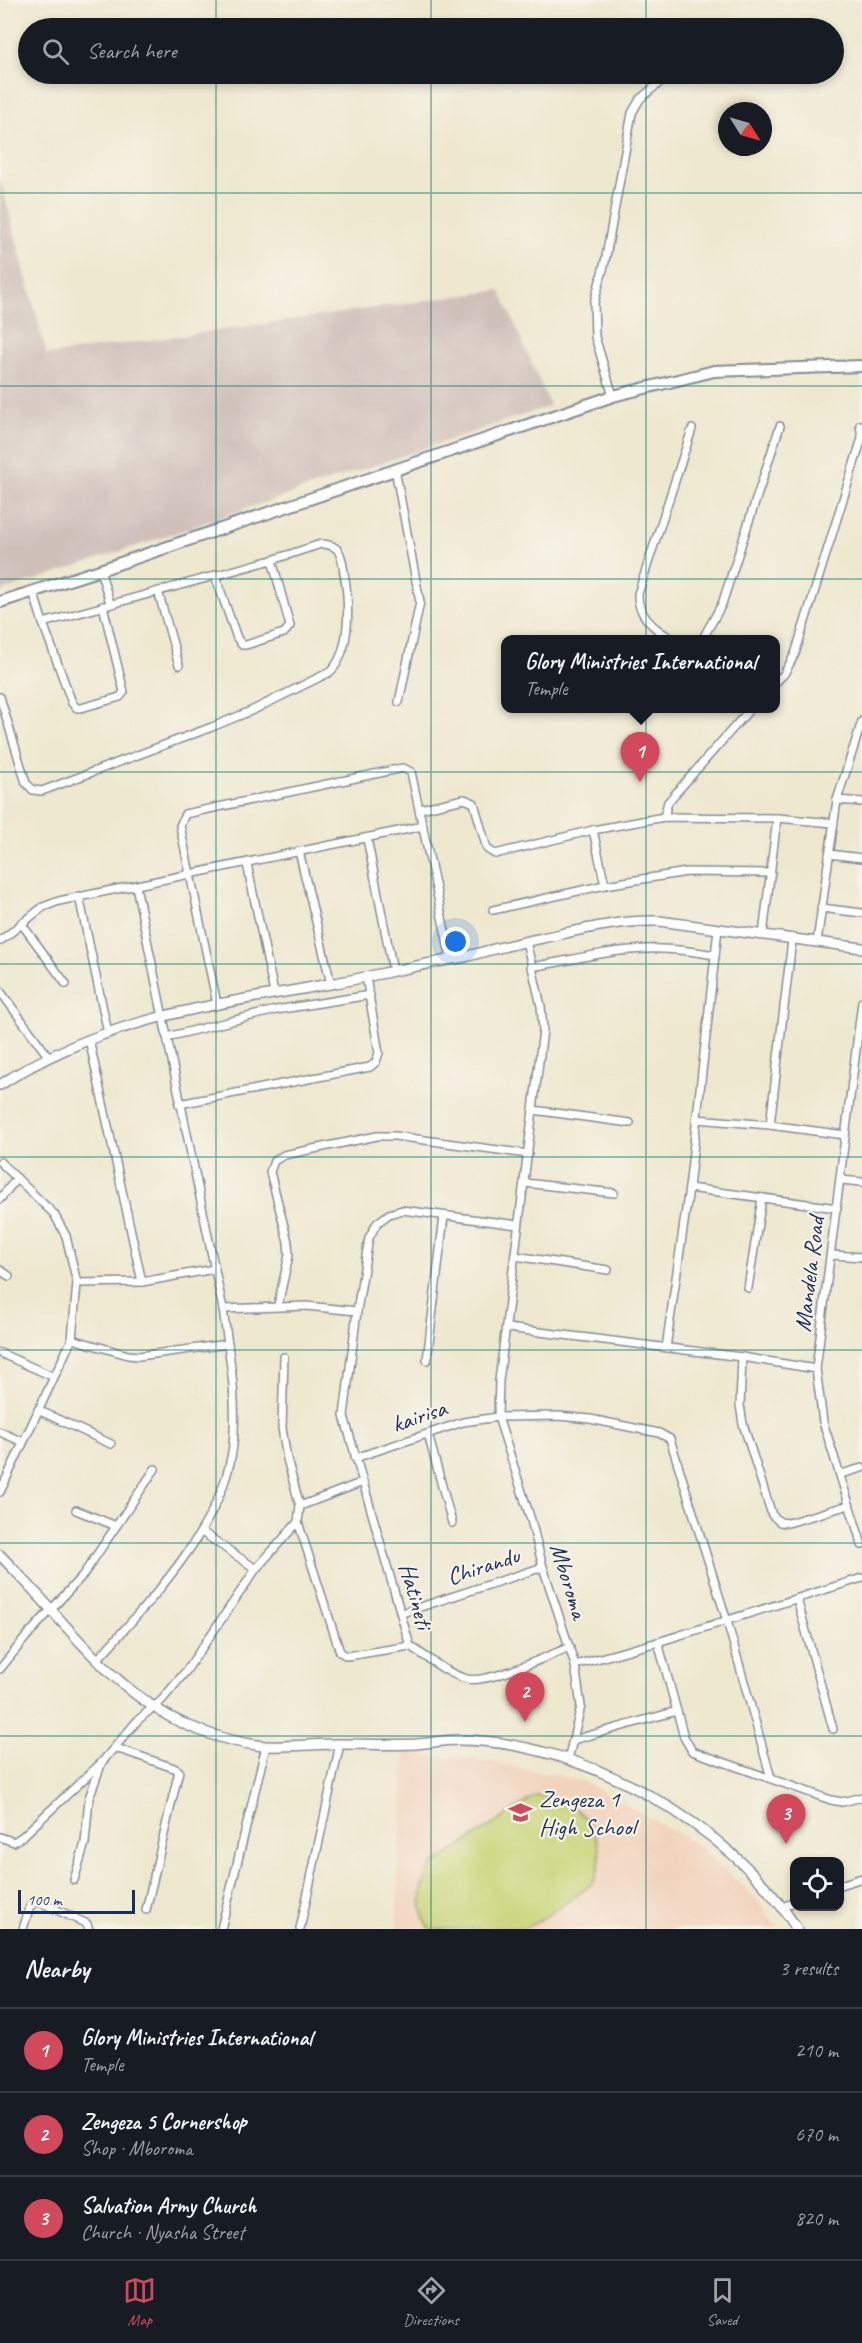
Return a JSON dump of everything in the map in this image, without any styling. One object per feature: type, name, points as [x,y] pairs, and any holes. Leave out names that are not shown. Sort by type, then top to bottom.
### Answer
[{"type":"main road","points":[[0,602],[613,396],[714,370],[862,366]]},
{"type":"street","points":[[613,396],[594,331],[593,314],[596,292],[605,262],[632,113],[640,99],[658,84]]},
{"type":"street","points":[[780,678],[795,654],[862,438],[860,425]]},
{"type":"street","points":[[704,635],[722,604],[780,426]]},
{"type":"street","points":[[665,635],[640,612],[637,603],[638,594],[693,429]]},
{"type":"street","points":[[395,469],[420,602],[399,702]]},
{"type":"street","points":[[0,697],[26,783],[33,790],[42,791],[212,727],[253,710],[330,672],[338,663],[347,622],[349,598],[341,555],[329,544],[321,544],[272,560],[43,623]]},
{"type":"street","points":[[215,576],[237,639],[242,645],[246,645],[284,633],[290,626],[272,560]]},
{"type":"street","points":[[33,591],[72,703],[77,708],[81,708],[120,697],[124,692],[100,570]]},
{"type":"street","points":[[158,591],[179,665]]},
{"type":"street","points":[[664,817],[668,802],[747,713]]},
{"type":"street","points":[[817,942],[837,800],[862,721]]},
{"type":"street","points":[[217,1004],[180,826],[185,814],[403,768],[411,772],[451,959]]},
{"type":"street","points":[[420,809],[464,799],[471,801],[474,803],[487,849],[495,854],[593,830],[664,817],[777,818],[833,824]]},
{"type":"street","points":[[837,800],[862,802]]},
{"type":"street","points":[[763,935],[777,818]]},
{"type":"street","points":[[0,941],[43,908],[79,896],[247,864],[423,826]]},
{"type":"street","points":[[593,830],[605,885]]},
{"type":"street","points":[[367,838],[393,971]]},
{"type":"street","points":[[299,851],[331,984]]},
{"type":"street","points":[[829,854],[862,858]]},
{"type":"street","points":[[247,864],[274,993]]},
{"type":"street","points":[[493,910],[605,885],[687,872],[771,873]]},
{"type":"street","points":[[96,1661],[146,1606],[202,1532],[227,1472],[233,1448],[234,1395],[223,1309],[136,886]]},
{"type":"street","points":[[79,896],[108,1033]]},
{"type":"street","points":[[821,908],[862,913]]},
{"type":"street","points":[[0,1085],[48,1056],[89,1039],[162,1016],[366,977],[526,941],[638,920],[862,948]]},
{"type":"street","points":[[21,923],[66,984]]},
{"type":"street","points":[[666,1348],[689,1188],[718,929]]},
{"type":"street","points":[[770,1125],[792,940]]},
{"type":"street","name":"Mboroma","points":[[526,941],[543,1019],[525,1183],[499,1382],[498,1417],[575,1665],[581,1706],[568,1760]]},
{"type":"street","points":[[531,968],[618,951],[646,949],[715,956]]},
{"type":"street","points":[[180,1104],[370,1067],[376,1062],[379,1053],[366,977]]},
{"type":"street","points":[[0,991],[48,1056]]},
{"type":"street","points":[[167,1037],[276,1010],[370,995]]},
{"type":"street","name":"Mandela Road","points":[[862,1002],[816,1369],[823,1422],[862,1545]]},
{"type":"street","points":[[89,1039],[142,1282]]},
{"type":"street","points":[[533,1110],[630,1123]]},
{"type":"street","points":[[696,1119],[770,1125],[845,1135]]},
{"type":"street","points":[[278,1305],[289,1255],[288,1242],[270,1172],[274,1161],[284,1155],[377,1136],[395,1136],[528,1154]]},
{"type":"street","points":[[0,1162],[46,1204],[60,1224],[66,1236],[78,1283],[72,1339],[0,1492]]},
{"type":"street","points":[[0,1199],[17,1178]]},
{"type":"street","points":[[841,1180],[862,1182]]},
{"type":"street","points":[[525,1183],[614,1193]]},
{"type":"street","points":[[689,1188],[837,1208]]},
{"type":"street","points":[[748,1288],[762,1198]]},
{"type":"street","name":"Hatineti","points":[[519,1225],[402,1210],[389,1214],[377,1223],[369,1238],[344,1416],[410,1646],[452,1672],[468,1679],[484,1679],[570,1647]]},
{"type":"street","points":[[427,1360],[444,1216]]},
{"type":"street","points":[[832,1255],[862,1257]]},
{"type":"street","points":[[515,1257],[608,1270]]},
{"type":"street","points":[[78,1283],[142,1282],[214,1269]]},
{"type":"street","points":[[0,1270],[9,1276]]},
{"type":"street","points":[[223,1309],[278,1305],[357,1311]]},
{"type":"street","points":[[507,1328],[816,1369]]},
{"type":"street","points":[[72,1339],[139,1356],[228,1344]]},
{"type":"street","points":[[0,1353],[54,1377]]},
{"type":"street","points":[[284,1357],[284,1444],[300,1506],[298,1522],[340,1652],[347,1656],[410,1646]]},
{"type":"street","points":[[742,1358],[740,1405],[743,1424],[772,1515],[780,1522],[788,1523],[849,1505]]},
{"type":"street","points":[[38,1410],[111,1444]]},
{"type":"street","name":"kairisa","points":[[355,1458],[463,1422],[498,1417],[558,1416],[590,1419],[659,1433],[670,1439],[727,1621]]},
{"type":"street","points":[[0,1432],[23,1442]]},
{"type":"street","points":[[428,1434],[452,1523]]},
{"type":"street","points":[[841,1474],[862,1468]]},
{"type":"street","points":[[0,1669],[26,1636],[52,1611],[83,1575],[155,1469]]},
{"type":"street","points":[[300,1506],[363,1482]]},
{"type":"street","points":[[76,1510],[116,1526]]},
{"type":"street","points":[[0,1838],[14,1842],[24,1835],[102,1762],[152,1707],[162,1700],[186,1671],[256,1569],[298,1522]]},
{"type":"street","points":[[202,1532],[256,1569]]},
{"type":"street","points":[[0,1555],[96,1661],[152,1707],[171,1718],[235,1741],[266,1746],[468,1741],[516,1746],[568,1760],[608,1774],[645,1792],[702,1829],[744,1866],[783,1907],[797,1929]]},
{"type":"street","name":"Chirandu","points":[[402,1613],[543,1567]]},
{"type":"street","points":[[575,1665],[658,1642],[862,1578]]},
{"type":"street","points":[[797,1599],[833,1729]]},
{"type":"street","points":[[727,1621],[771,1778]]},
{"type":"street","points":[[658,1642],[687,1745],[692,1751],[831,1800],[842,1802],[862,1797]]},
{"type":"street","points":[[573,1740],[677,1711]]},
{"type":"street","points":[[300,1929],[340,1744]]},
{"type":"street","points":[[221,1929],[266,1746]]},
{"type":"street","points":[[116,1748],[174,1768],[179,1772],[146,1910]]},
{"type":"street","points":[[75,1880],[85,1843],[89,1797],[102,1762]]},
{"type":"street","points":[[844,1884],[862,1878]]},
{"type":"street","points":[[23,1929],[30,1906],[38,1901],[87,1924],[89,1929]]},
{"type":"street","points":[[783,1907],[790,1904]]},
{"type":"shaded area","points":[[0,179],[47,355],[500,290],[550,406],[0,592]]},
{"type":"shaded area","name":"Zengeza 1 High School","points":[[405,1752],[492,1762],[583,1781],[698,1845],[756,1898],[779,1929],[396,1929]]},
{"type":"green space","points":[[535,1796],[566,1803],[576,1809],[591,1826],[599,1848],[599,1859],[598,1870],[591,1885],[526,1928],[430,1929],[423,1913],[421,1897],[425,1881],[433,1865]]},
{"type":"place","name":"Glory Ministries International","points":[[640,782]]},
{"type":"place","name":"Zengeza 5 Cornershop","points":[[525,1722]]},
{"type":"place","name":"Zengeza 1 High School","points":[[521,1813]]},
{"type":"place","name":"Salvation Army Church","points":[[786,1844]]}]
